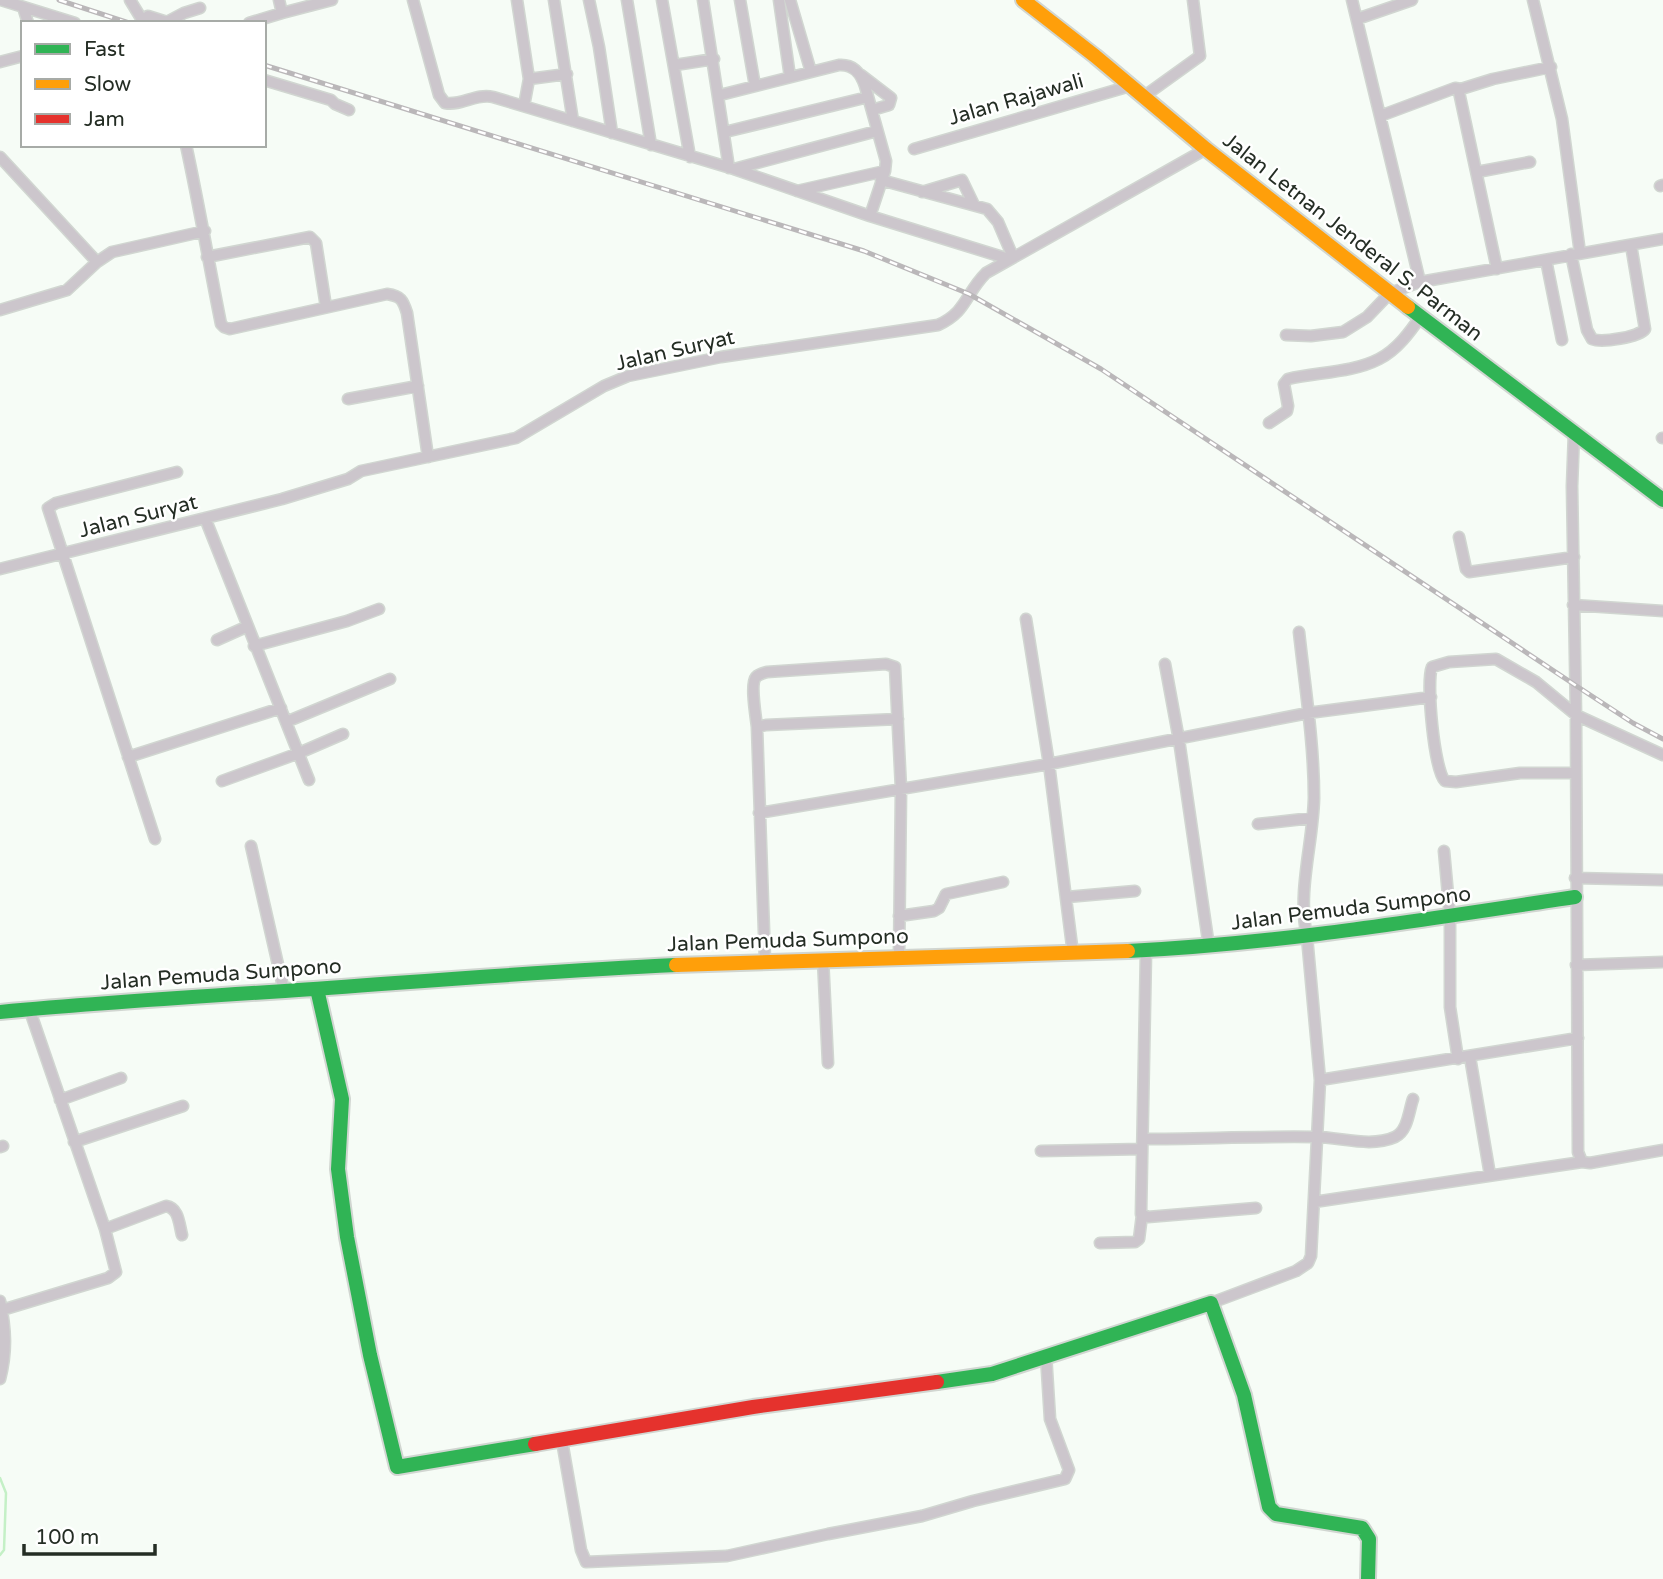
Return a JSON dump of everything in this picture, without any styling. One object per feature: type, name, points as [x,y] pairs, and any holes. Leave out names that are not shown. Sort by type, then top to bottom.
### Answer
[{"type":"main road","name":"Jalan Letnan Jenderal S. Parman","points":[[1023,0],[1206,149],[1390,293],[1663,500]]},
{"type":"main road","name":"Jalan Pemuda Sumpono","points":[[0,1012],[124,1000],[317,989],[564,970],[823,959],[1073,954],[1209,947],[1450,918],[1575,897]]},
{"type":"main road","points":[[317,989],[342,1099],[338,1169],[348,1243],[357,1294],[397,1467],[753,1407],[992,1374],[1211,1303],[1244,1395],[1268,1503],[1276,1514],[1362,1528],[1369,1539],[1368,1579]]},
{"type":"street","points":[[1,0],[44,18],[63,21]]},
{"type":"street","points":[[130,0],[142,21]]},
{"type":"street","points":[[279,0],[282,13]]},
{"type":"street","points":[[256,21],[332,0]]},
{"type":"street","points":[[413,0],[439,95],[445,103],[453,104],[487,96],[524,106],[1011,258]]},
{"type":"street","points":[[517,0],[529,79],[524,106]]},
{"type":"street","points":[[554,0],[573,121]]},
{"type":"street","points":[[589,0],[612,133]]},
{"type":"street","points":[[627,0],[651,145]]},
{"type":"street","points":[[662,0],[676,65],[690,157]]},
{"type":"street","points":[[703,0],[732,169]]},
{"type":"street","points":[[740,0],[755,86]]},
{"type":"street","points":[[779,0],[790,77]]},
{"type":"street","points":[[790,0],[811,72]]},
{"type":"street","points":[[1143,97],[1200,56],[1193,0]]},
{"type":"street","points":[[1352,0],[1420,282]]},
{"type":"street","points":[[1357,19],[1412,0]]},
{"type":"street","points":[[1533,1],[1562,118],[1576,254],[1587,330],[1592,339],[1599,341],[1640,334],[1645,329],[1631,245]]},
{"type":"street","points":[[23,7],[27,21]]},
{"type":"street","points":[[169,21],[200,8]]},
{"type":"street","points":[[145,21],[148,16],[164,21]]},
{"type":"street","points":[[0,62],[21,57]]},
{"type":"street","points":[[676,65],[714,59]]},
{"type":"street","points":[[720,95],[845,64],[891,99],[889,105],[872,110]]},
{"type":"street","points":[[1380,116],[1455,88],[1461,89],[1551,67]]},
{"type":"street","points":[[529,79],[567,74]]},
{"type":"street","points":[[861,74],[886,160],[870,216]]},
{"type":"street","points":[[266,81],[331,100],[349,110]]},
{"type":"street","name":"Jalan Rajawali","points":[[914,149],[1130,86]]},
{"type":"street","points":[[1461,89],[1459,94],[1497,269]]},
{"type":"street","points":[[726,132],[868,97]]},
{"type":"street","points":[[732,169],[877,131]]},
{"type":"street","points":[[186,147],[205,231],[207,257],[221,324],[230,329],[387,294],[398,295],[403,300],[407,313],[428,457]]},
{"type":"street","name":"Jalan Suryat","points":[[0,569],[205,518],[348,479],[361,471],[516,438],[604,386],[628,376],[721,357],[937,325],[959,312],[975,284],[986,274],[1206,149]]},
{"type":"street","points":[[0,157],[94,265]]},
{"type":"street","points":[[1477,172],[1530,162]]},
{"type":"street","points":[[796,191],[883,175],[922,192],[988,209],[1011,258]]},
{"type":"street","points":[[922,192],[962,180],[974,205]]},
{"type":"street","points":[[0,310],[67,290],[113,252],[205,231]]},
{"type":"street","points":[[207,257],[310,236],[316,243],[326,307]]},
{"type":"street","points":[[1286,335],[1311,336],[1343,332],[1367,317],[1390,293],[1420,282],[1663,239]]},
{"type":"street","points":[[1546,260],[1562,340]]},
{"type":"street","points":[[1269,423],[1287,411],[1284,384],[1288,379],[1362,365],[1379,359],[1409,333],[1421,316]]},
{"type":"street","points":[[348,399],[418,386]]},
{"type":"street","points":[[1574,433],[1572,486],[1576,715],[1577,1152],[1582,1162]]},
{"type":"street","points":[[155,839],[48,512],[51,506],[177,472]]},
{"type":"street","points":[[205,518],[309,779]]},
{"type":"street","points":[[1459,537],[1469,572],[1574,558]]},
{"type":"street","points":[[1573,605],[1663,611]]},
{"type":"street","points":[[254,646],[347,621],[379,609]]},
{"type":"street","points":[[1026,618],[1049,764],[1073,954]]},
{"type":"street","points":[[218,640],[246,626]]},
{"type":"street","points":[[1211,1303],[1288,1275],[1308,1264],[1311,1256],[1320,1080],[1303,918],[1313,787],[1299,632]]},
{"type":"street","points":[[1576,773],[1520,773],[1456,782],[1445,781],[1439,772],[1430,697],[1429,674],[1433,666],[1489,658],[1508,664],[1536,682],[1576,715],[1663,755]]},
{"type":"street","points":[[765,961],[754,680],[758,675],[767,672],[886,664],[894,665],[896,669],[901,789],[899,957]]},
{"type":"street","points":[[1165,664],[1179,740],[1209,947]]},
{"type":"street","points":[[286,722],[390,679]]},
{"type":"street","points":[[760,813],[1049,764],[1308,713],[1430,697]]},
{"type":"street","points":[[128,757],[281,708]]},
{"type":"street","points":[[757,727],[898,719]]},
{"type":"street","points":[[222,781],[343,734]]},
{"type":"street","points":[[1258,824],[1312,818]]},
{"type":"street","points":[[251,846],[284,991]]},
{"type":"street","points":[[1444,851],[1450,918],[1450,1007],[1458,1059]]},
{"type":"street","points":[[1575,878],[1663,880]]},
{"type":"street","points":[[899,916],[934,911],[939,908],[946,894],[1003,882]]},
{"type":"street","points":[[1067,897],[1135,891]]},
{"type":"street","points":[[1100,1243],[1135,1242],[1139,1238],[1142,1215],[1140,1208],[1146,951]]},
{"type":"street","points":[[823,959],[828,1063]]},
{"type":"street","points":[[1576,965],[1663,962]]},
{"type":"street","points":[[0,1379],[6,1355],[1,1306],[112,1276],[116,1272],[105,1229],[30,1011]]},
{"type":"street","points":[[1320,1080],[1577,1038]]},
{"type":"street","points":[[1470,1057],[1489,1175]]},
{"type":"street","points":[[60,1100],[121,1078]]},
{"type":"street","points":[[1041,1151],[1317,1137],[1353,1142],[1398,1136],[1405,1125],[1413,1099]]},
{"type":"street","points":[[74,1142],[183,1106]]},
{"type":"street","points":[[1314,1202],[1489,1175],[1590,1163],[1663,1150]]},
{"type":"street","points":[[105,1229],[166,1206],[175,1210],[182,1235]]},
{"type":"street","points":[[1142,1215],[1148,1217],[1256,1208]]},
{"type":"street","points":[[562,1441],[583,1558],[589,1563],[727,1556],[922,1516],[1065,1479],[1068,1468],[1050,1419],[1046,1355]]},
{"type":"waterway","points":[[0,1478],[6,1493],[4,1550],[0,1555]]},
{"type":"railway","points":[[59,0],[123,21]]},
{"type":"railway","points":[[266,66],[864,251],[969,294],[1101,369],[1575,685],[1663,739]]},
{"type":"traffic: fast","points":[[1408,307],[1663,500]]},
{"type":"traffic: fast","points":[[1128,951],[1297,937],[1575,897]]},
{"type":"traffic: fast","points":[[0,1012],[142,1000],[676,965]]},
{"type":"traffic: fast","points":[[317,989],[342,1099],[338,1169],[347,1237],[370,1355],[397,1467],[535,1444]]},
{"type":"traffic: fast","points":[[937,1382],[992,1374],[1211,1303],[1244,1395],[1269,1507],[1276,1514],[1362,1528],[1369,1539],[1368,1579]]},
{"type":"traffic: slow","points":[[1023,0],[1206,149],[1408,307]]},
{"type":"traffic: slow","points":[[676,965],[1128,951]]},
{"type":"traffic: jam","points":[[535,1444],[753,1407],[937,1382]]}]
